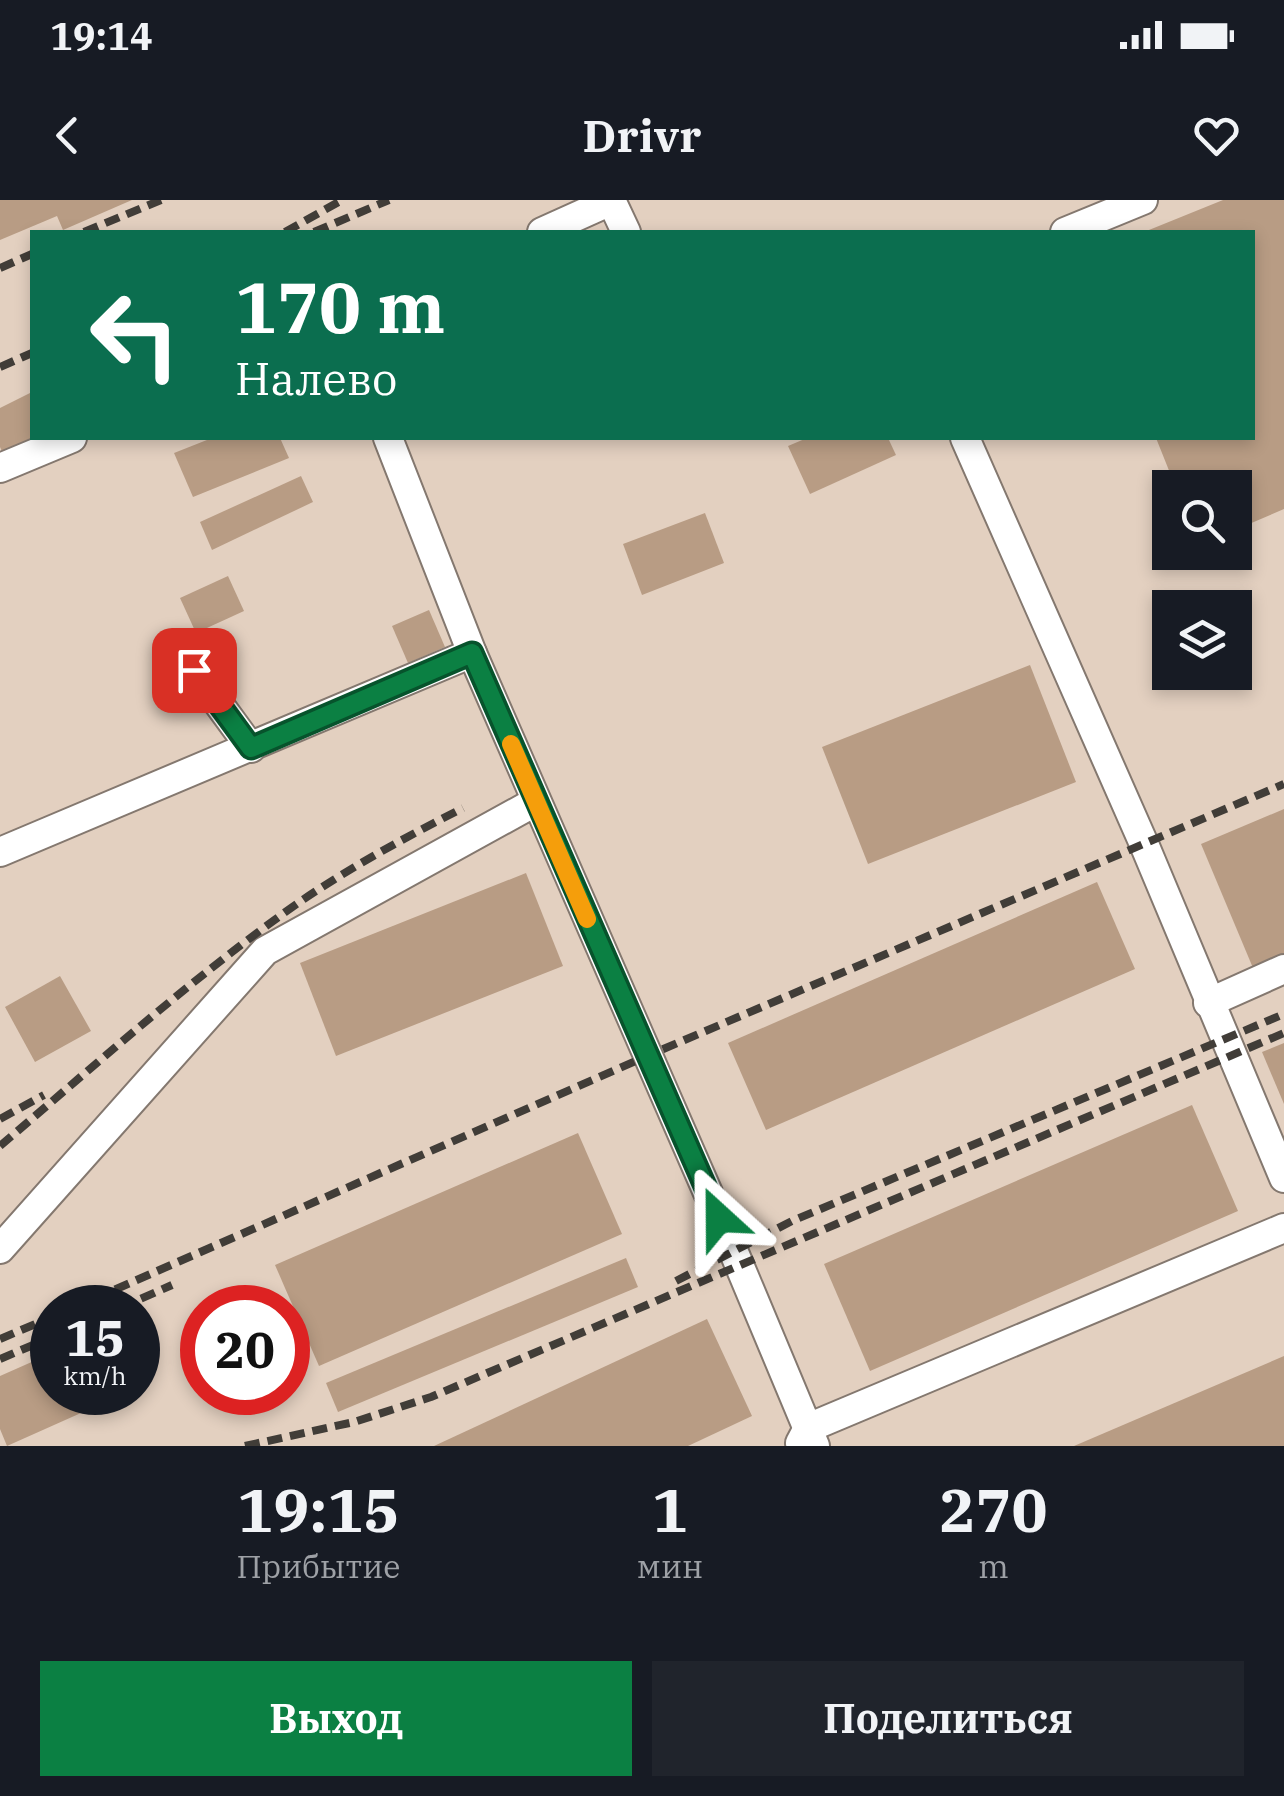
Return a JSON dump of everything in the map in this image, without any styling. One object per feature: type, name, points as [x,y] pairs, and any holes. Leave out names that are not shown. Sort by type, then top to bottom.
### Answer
[{"type":"lane","points":[[546,230],[611,200],[625,230]]},
{"type":"lane","points":[[1070,230],[1143,200]]},
{"type":"lane","points":[[0,468],[67,440]]},
{"type":"lane","points":[[389,440],[472,653],[807,1440],[1284,1228]]},
{"type":"lane","points":[[966,440],[1144,844],[1284,1178]]},
{"type":"lane","points":[[1,860],[472,653]]},
{"type":"lane","points":[[194,670],[251,748]]},
{"type":"lane","points":[[0,1249],[265,952],[535,802]]},
{"type":"lane","points":[[1208,1003],[1284,970]]},
{"type":"shaded area","points":[[0,200],[1284,200],[1284,1446],[0,1446]]},
{"type":"building","points":[[0,200],[132,200],[63,230],[57,216],[0,240]]},
{"type":"building","points":[[1223,200],[1284,200],[1284,509],[1252,523],[1252,470],[1169,470],[1157,440],[1255,440],[1255,230],[1149,230]]},
{"type":"building","points":[[30,393],[30,440],[57,440],[7,463],[0,447],[0,408]]},
{"type":"building","points":[[207,440],[281,440],[289,458],[193,497],[174,453]]},
{"type":"building","points":[[802,440],[889,440],[896,455],[810,494],[788,446]]},
{"type":"building","points":[[301,476],[313,502],[212,550],[200,522]]},
{"type":"building","points":[[705,513],[724,563],[642,595],[623,544]]},
{"type":"building","points":[[228,576],[244,611],[196,633],[180,598]]},
{"type":"building","points":[[429,610],[445,647],[408,663],[392,626]]},
{"type":"building","points":[[1030,665],[1076,782],[868,864],[822,747]]},
{"type":"building","points":[[1284,809],[1284,955],[1253,968],[1201,844]]},
{"type":"building","points":[[526,873],[563,966],[336,1056],[300,963]]},
{"type":"building","points":[[1097,882],[1135,969],[766,1130],[728,1043]]},
{"type":"building","points":[[60,976],[91,1031],[35,1062],[5,1007]]},
{"type":"building","points":[[1284,1043],[1284,1104],[1262,1052]]},
{"type":"building","points":[[1192,1105],[1238,1211],[870,1371],[824,1264]]},
{"type":"building","points":[[578,1133],[622,1234],[319,1366],[310,1345],[310,1285],[284,1285],[275,1265]]},
{"type":"building","points":[[626,1258],[638,1287],[338,1412],[326,1383]]},
{"type":"building","points":[[707,1319],[752,1416],[688,1446],[434,1446]]},
{"type":"building","points":[[1284,1356],[1284,1446],[1074,1446]]},
{"type":"building","points":[[30,1363],[30,1415],[76,1415],[7,1446],[0,1429],[0,1376]]},
{"type":"railway","points":[[89,230],[161,200]]},
{"type":"railway","points":[[289,230],[342,200]]},
{"type":"railway","points":[[319,230],[389,200]]},
{"type":"railway","points":[[0,268],[30,255]]},
{"type":"railway","points":[[0,367],[30,354]]},
{"type":"railway","points":[[125,1285],[647,1056],[1284,784]]},
{"type":"railway","points":[[0,1146],[179,994],[291,908],[375,855],[463,808]]},
{"type":"railway","points":[[676,1281],[792,1221],[1284,1014]]},
{"type":"railway","points":[[245,1446],[354,1422],[431,1397],[1284,1033]]},
{"type":"railway","points":[[0,1119],[44,1095]]},
{"type":"railway","points":[[160,1290],[172,1285]]},
{"type":"railway","points":[[0,1339],[30,1326]]},
{"type":"railway","points":[[0,1359],[30,1346]]},
{"type":"slow traffic","points":[[511,744],[587,919]]},
{"type":"route","points":[[194,670],[251,748],[472,653],[719,1218]]}]
